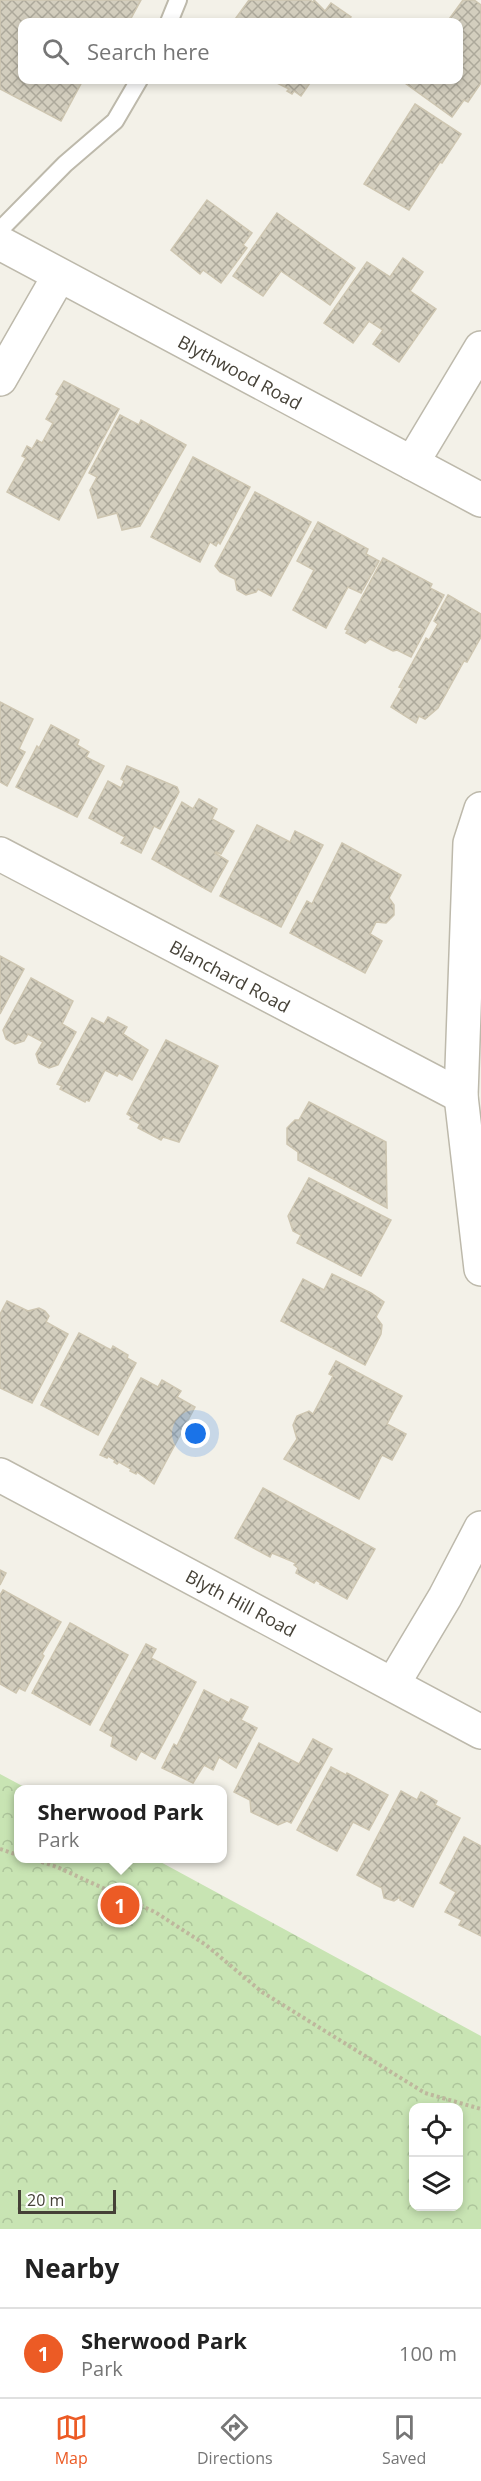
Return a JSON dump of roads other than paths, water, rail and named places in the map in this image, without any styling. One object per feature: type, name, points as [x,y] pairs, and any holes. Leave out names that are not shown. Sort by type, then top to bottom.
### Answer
[{"type":"street","name":"Blythwood Road","points":[[0,243],[481,500]]},
{"type":"street","points":[[0,379],[59,276]]},
{"type":"street","points":[[412,463],[481,348]]},
{"type":"street","points":[[481,809],[470,843],[461,1096],[481,1269]]},
{"type":"street","name":"Blanchard Road","points":[[0,854],[461,1096]]},
{"type":"street","name":"Blyth Hill Road","points":[[0,1475],[481,1732]]},
{"type":"street","points":[[393,1684],[445,1597],[481,1528]]},
{"type":"lane","points":[[171,18],[178,0]]},
{"type":"lane","points":[[0,230],[65,164],[115,121],[137,84]]},
{"type":"place","name":"Sherwood Park","points":[[120,1905]]}]
